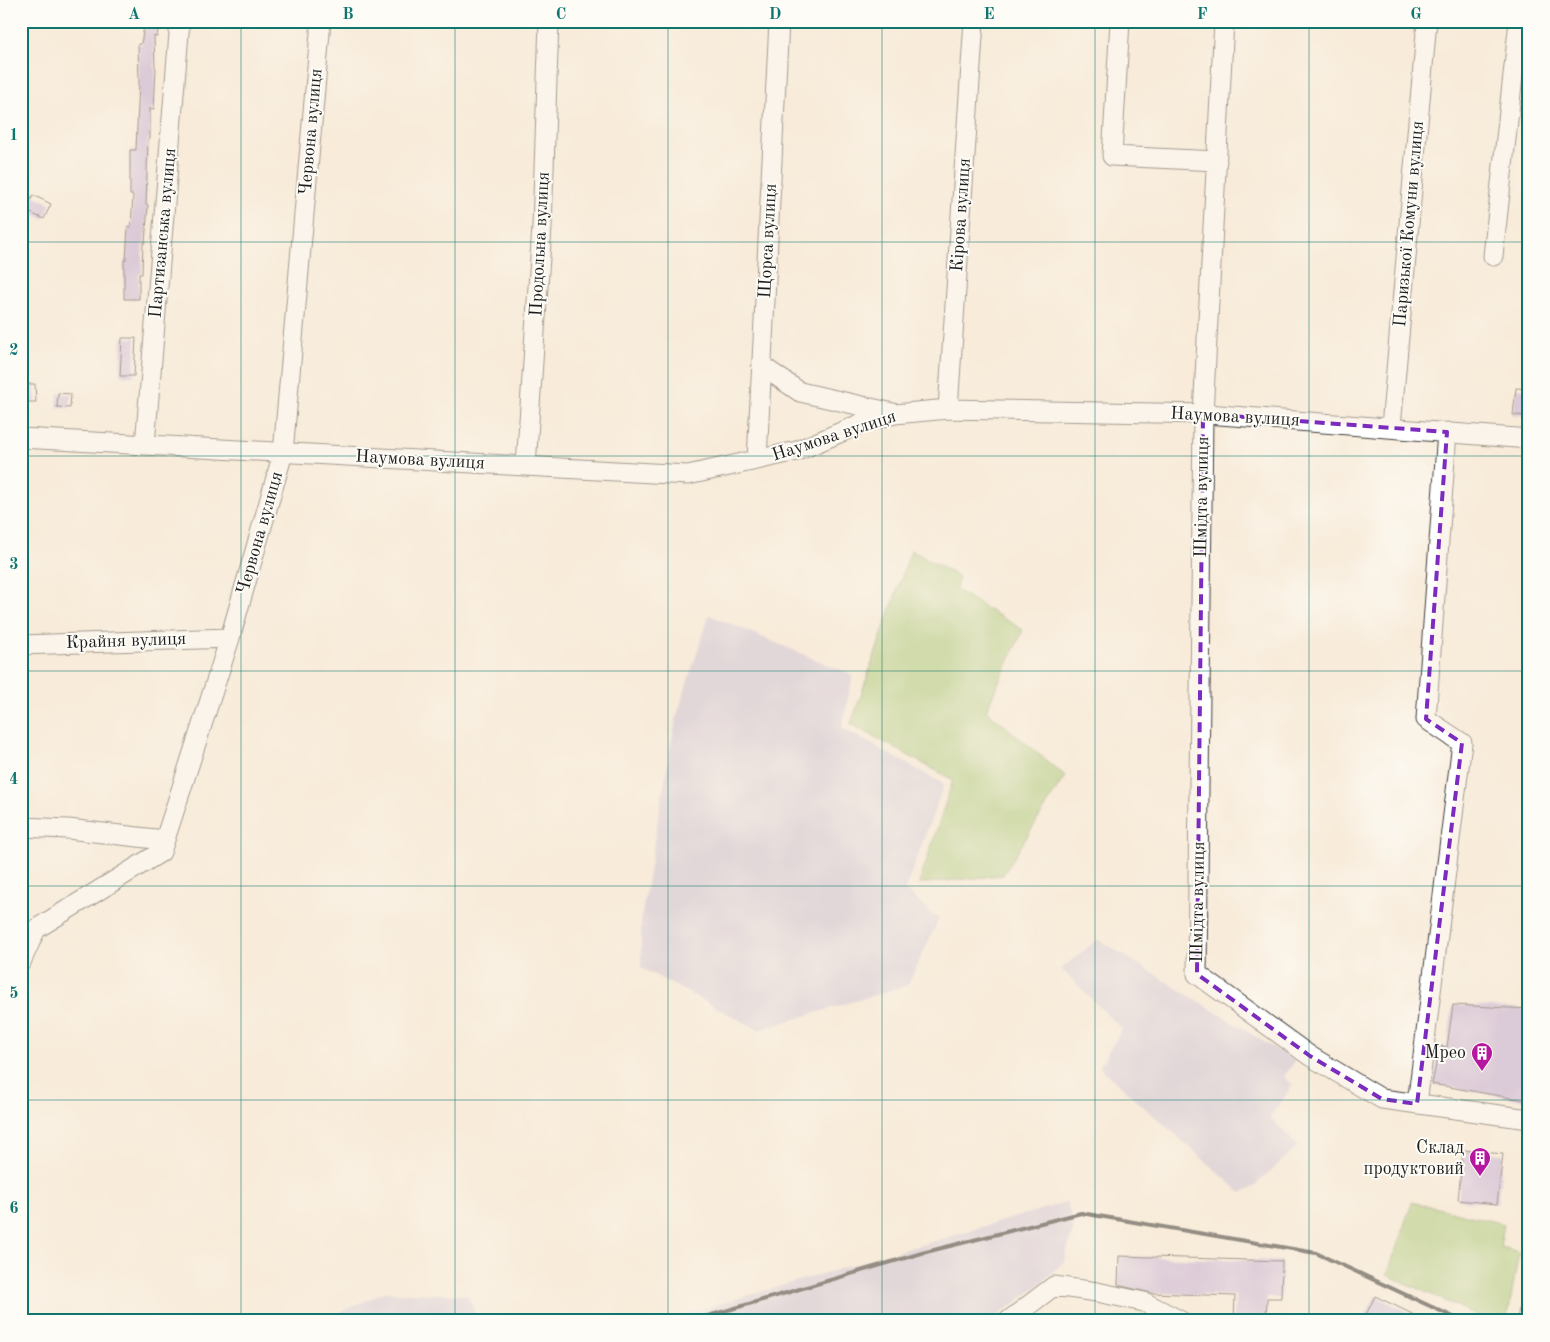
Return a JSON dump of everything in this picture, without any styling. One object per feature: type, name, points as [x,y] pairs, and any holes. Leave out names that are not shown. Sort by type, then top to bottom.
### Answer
[{"type":"street","name":"Партизанська вулиця","points":[[146,445],[180,21]]},
{"type":"street","name":"Червона вулиця","points":[[21,962],[36,929],[161,852],[230,638],[283,453],[321,21]]},
{"type":"street","name":"Продольна вулиця","points":[[526,466],[542,227],[549,21]]},
{"type":"street","name":"Щорса вулиця","points":[[757,460],[779,21]]},
{"type":"street","name":"Кірова вулиця","points":[[948,409],[974,21]]},
{"type":"street","points":[[1120,21],[1112,156],[1217,161]]},
{"type":"street","name":"Шмідта вулиця","points":[[1224,21],[1203,414],[1197,974],[1310,1056],[1382,1099],[1417,1104]]},
{"type":"street","name":"Паризької Комуни вулиця","points":[[1391,427],[1427,21]]},
{"type":"street","points":[[1493,256],[1519,21]]},
{"type":"street","points":[[762,366],[800,392],[895,414]]},
{"type":"street","name":"Наумова вулиця","points":[[21,438],[688,475],[796,450],[866,421],[895,414],[948,409],[1203,414],[1529,439]]},
{"type":"street","points":[[1447,432],[1426,719],[1462,743],[1417,1104],[1529,1119]]},
{"type":"street","name":"Крайня вулиця","points":[[21,645],[230,638]]},
{"type":"street","points":[[21,827],[68,829],[164,840]]},
{"type":"street","points":[[1008,1321],[1054,1286],[1097,1292],[1144,1302],[1181,1321]]},
{"type":"street","points":[[1527,1321],[1529,1308]]},
{"type":"highlighted area","points":[[1203,414],[1447,432],[1426,719],[1462,743],[1417,1104],[1382,1099],[1310,1056],[1197,974]]},
{"type":"shaded area","points":[[709,615],[853,675],[842,728],[944,784],[905,890],[939,919],[908,985],[759,1030],[641,968],[641,919],[669,755],[677,715]]},
{"type":"shaded area","points":[[1098,939],[1295,1061],[1284,1077],[1293,1085],[1270,1117],[1298,1146],[1251,1189],[1241,1193],[1099,1067],[1122,1029],[1061,969]]},
{"type":"shaded area","points":[[1067,1202],[1074,1228],[1064,1262],[1038,1286],[991,1321],[654,1321],[685,1314]]},
{"type":"shaded area","points":[[384,1292],[468,1295],[478,1321],[321,1321]]},
{"type":"green space","points":[[911,550],[959,577],[956,590],[1023,630],[986,710],[1065,776],[1003,875],[919,884],[953,780],[851,724]]},
{"type":"green space","points":[[1412,1202],[1504,1224],[1500,1247],[1519,1252],[1507,1321],[1491,1321],[1387,1275]]},
{"type":"building","points":[[145,21],[159,23],[157,37],[154,36],[156,68],[154,109],[150,108],[150,139],[148,139],[146,204],[148,205],[145,243],[143,243],[142,274],[139,274],[139,299],[124,299],[124,260],[126,260],[128,227],[131,227],[133,195],[130,195],[130,150],[136,150],[139,82],[138,44],[141,44]]},
{"type":"building","points":[[33,195],[51,204],[44,219],[26,211]]},
{"type":"building","points":[[122,338],[136,338],[134,376],[120,376]]},
{"type":"building","points":[[21,384],[35,384],[36,402],[22,402]]},
{"type":"building","points":[[1516,388],[1529,389],[1529,416],[1513,415]]},
{"type":"building","points":[[58,393],[71,394],[70,408],[57,407]]},
{"type":"building","points":[[1453,1005],[1529,1009],[1529,1101],[1432,1084],[1440,1046],[1447,1047]]},
{"type":"building","name":"Склад продуктовий","points":[[1463,1150],[1503,1154],[1497,1204],[1458,1200]]},
{"type":"building","points":[[1119,1256],[1282,1261],[1281,1298],[1267,1298],[1266,1321],[1234,1321],[1235,1296],[1151,1293],[1118,1285]]},
{"type":"building","points":[[1375,1296],[1427,1321],[1373,1321],[1365,1317]]},
{"type":"railway","points":[[21,32],[31,21]]},
{"type":"railway","points":[[691,1321],[922,1253],[1081,1213],[1316,1253],[1462,1321]]},
{"type":"place","name":"Мрео","points":[[1482,1072]]},
{"type":"place","name":"Склад продуктовий","points":[[1480,1177]]}]
